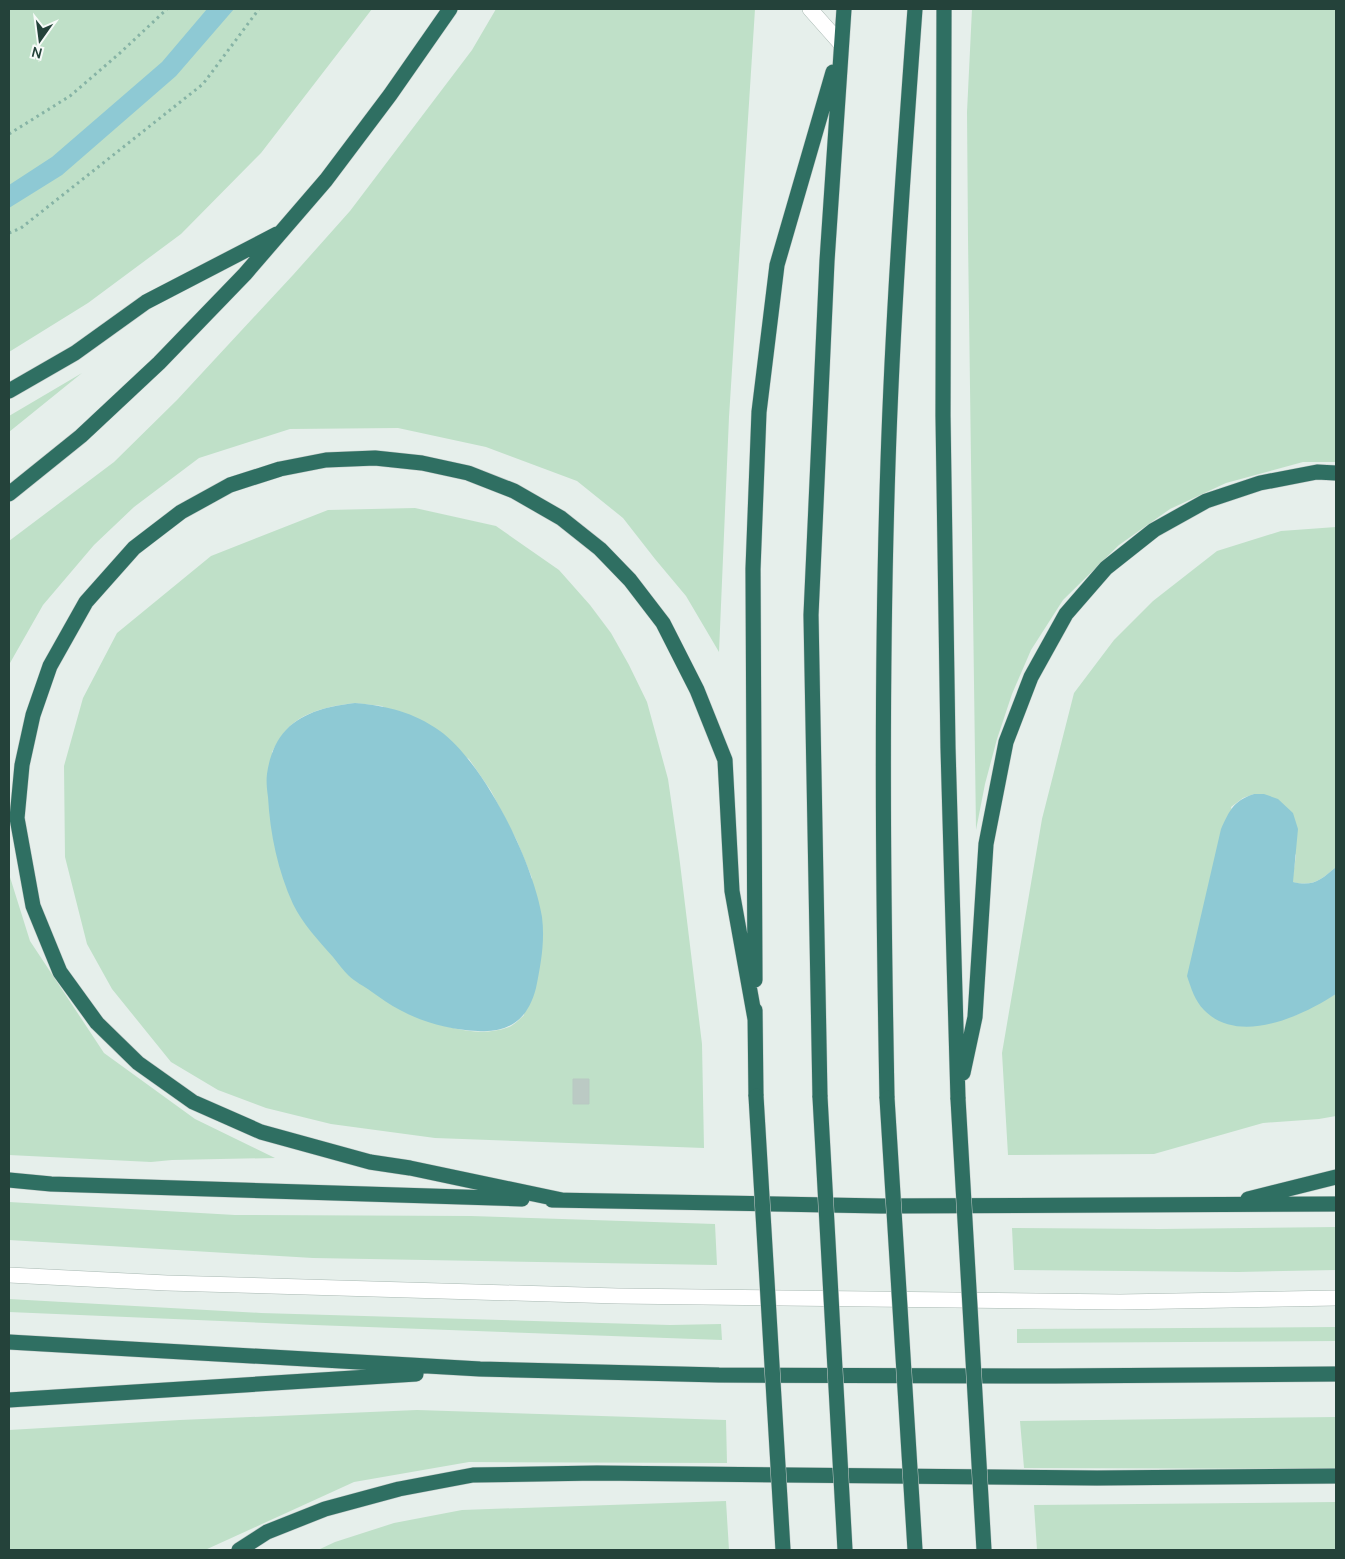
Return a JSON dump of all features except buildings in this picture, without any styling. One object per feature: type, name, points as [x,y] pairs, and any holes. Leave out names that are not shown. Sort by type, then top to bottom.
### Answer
[{"type":"highway","points":[[9,494],[80,436],[159,363],[245,274],[326,180],[384,103],[450,9]]},
{"type":"highway","points":[[844,9],[828,252],[811,615],[820,1097],[845,1550]]},
{"type":"highway","points":[[915,9],[897,258],[888,462],[883,690],[887,1098],[915,1550]]},
{"type":"highway","points":[[944,9],[943,416],[948,748],[958,1099],[984,1550]]},
{"type":"highway","points":[[783,1550],[756,1096],[753,569],[759,412],[777,265],[841,44]]},
{"type":"highway","points":[[9,391],[75,353],[146,302],[285,229]]},
{"type":"highway","points":[[562,1200],[410,1168],[370,1162],[261,1132],[193,1102],[138,1064],[97,1023],[60,972],[33,906],[18,828],[17,818],[22,765],[33,716],[50,666],[86,602],[134,548],[181,512],[230,485],[280,469],[326,460],[375,458],[422,463],[468,473],[514,491],[561,518],[606,555],[630,580],[663,623],[708,716],[725,760],[732,891],[756,1019]]},
{"type":"highway","points":[[958,1099],[974,1017],[986,844],[1006,742],[1031,677],[1066,614],[1106,568],[1154,530],[1206,501],[1260,483],[1317,472],[1336,473]]},
{"type":"highway","points":[[1224,1205],[1336,1177]]},
{"type":"highway","points":[[9,1180],[61,1184],[562,1200],[881,1206],[1336,1204]]},
{"type":"highway","points":[[9,1342],[480,1369],[719,1375],[1056,1376],[1336,1374]]},
{"type":"highway","points":[[9,1400],[480,1369]]},
{"type":"highway","points":[[239,1550],[267,1532],[325,1509],[399,1489],[472,1474],[597,1473],[1097,1478],[1336,1476]]},
{"type":"lane","points":[[810,9],[841,44]]},
{"type":"lane","points":[[9,1275],[177,1284],[618,1296],[1120,1302],[1336,1298]]},
{"type":"path","points":[[9,134],[70,96],[168,9]]},
{"type":"path","points":[[9,233],[28,222],[203,84],[258,9]]},
{"type":"green space","points":[[9,9],[372,9],[261,153],[181,234],[88,303],[9,352]]},
{"type":"green space","points":[[496,9],[755,9],[729,417],[719,652],[686,596],[623,518],[577,481],[486,447],[398,428],[290,429],[199,458],[134,507],[94,545],[43,605],[10,663],[9,669],[9,541],[114,462],[177,400],[293,275],[350,211],[472,50]]},
{"type":"green space","points":[[972,9],[1336,9],[1336,462],[1303,462],[1226,483],[1170,509],[1119,545],[1063,600],[1031,650],[1012,694],[985,784],[976,830],[967,112]]},
{"type":"green space","points":[[82,373],[9,432],[9,416]]},
{"type":"green space","points":[[415,508],[496,526],[559,570],[590,605],[611,633],[647,702],[668,779],[702,1044],[704,1148],[435,1138],[331,1124],[266,1108],[218,1090],[171,1062],[112,989],[87,944],[65,857],[64,766],[83,698],[117,633],[211,556],[328,510]],"holes":[[[355,703],[382,706],[469,759],[491,791],[517,841],[532,878],[524,1015],[509,1027],[478,1032],[428,1021],[272,752],[281,737],[292,725],[308,714],[327,708]]]},
{"type":"green space","points":[[1336,527],[1336,867],[1326,876],[1311,883],[1292,882],[1296,855],[1254,794],[1243,798],[1231,807],[1294,1016],[1336,994],[1336,1116],[1263,1123],[1154,1154],[1008,1155],[1002,1053],[1042,819],[1074,693],[1114,640],[1153,601],[1217,551],[1281,531]]},
{"type":"green space","points":[[9,874],[30,941],[104,1053],[195,1119],[275,1158],[151,1162],[9,1155]]},
{"type":"green space","points":[[9,1202],[235,1215],[471,1216],[715,1224],[717,1265],[313,1258],[9,1240]]},
{"type":"green space","points":[[1336,1227],[1336,1270],[1238,1272],[1014,1270],[1012,1228]]},
{"type":"green space","points":[[9,1299],[261,1313],[670,1325],[721,1324],[722,1340],[9,1312]]},
{"type":"green space","points":[[1336,1327],[1336,1341],[1017,1343],[1017,1329]]},
{"type":"green space","points":[[417,1410],[726,1420],[727,1463],[469,1462],[354,1482],[205,1550],[9,1550],[9,1430],[180,1420]]},
{"type":"green space","points":[[1336,1417],[1336,1468],[1024,1468],[1020,1421]]},
{"type":"green space","points":[[726,1501],[729,1550],[318,1550],[335,1542],[394,1523],[462,1510]]},
{"type":"green space","points":[[1336,1502],[1336,1550],[1037,1550],[1034,1505]]},
{"type":"water","points":[[207,9],[234,9],[176,76],[62,175],[9,208],[9,185],[52,157],[162,62]]},
{"type":"water","points":[[355,703],[400,711],[430,724],[440,731],[457,746],[474,766],[490,790],[518,843],[537,895],[542,917],[543,944],[533,999],[523,1016],[508,1026],[489,1031],[458,1029],[428,1022],[396,1008],[348,975],[311,932],[293,904],[279,865],[271,825],[267,780],[271,756],[282,734],[301,718],[318,710]]},
{"type":"water","points":[[1254,794],[1264,794],[1278,799],[1293,813],[1298,829],[1293,882],[1311,883],[1326,876],[1336,867],[1336,994],[1289,1018],[1252,1027],[1235,1026],[1218,1021],[1201,1006],[1187,976],[1221,829],[1233,807],[1241,800]]}]
